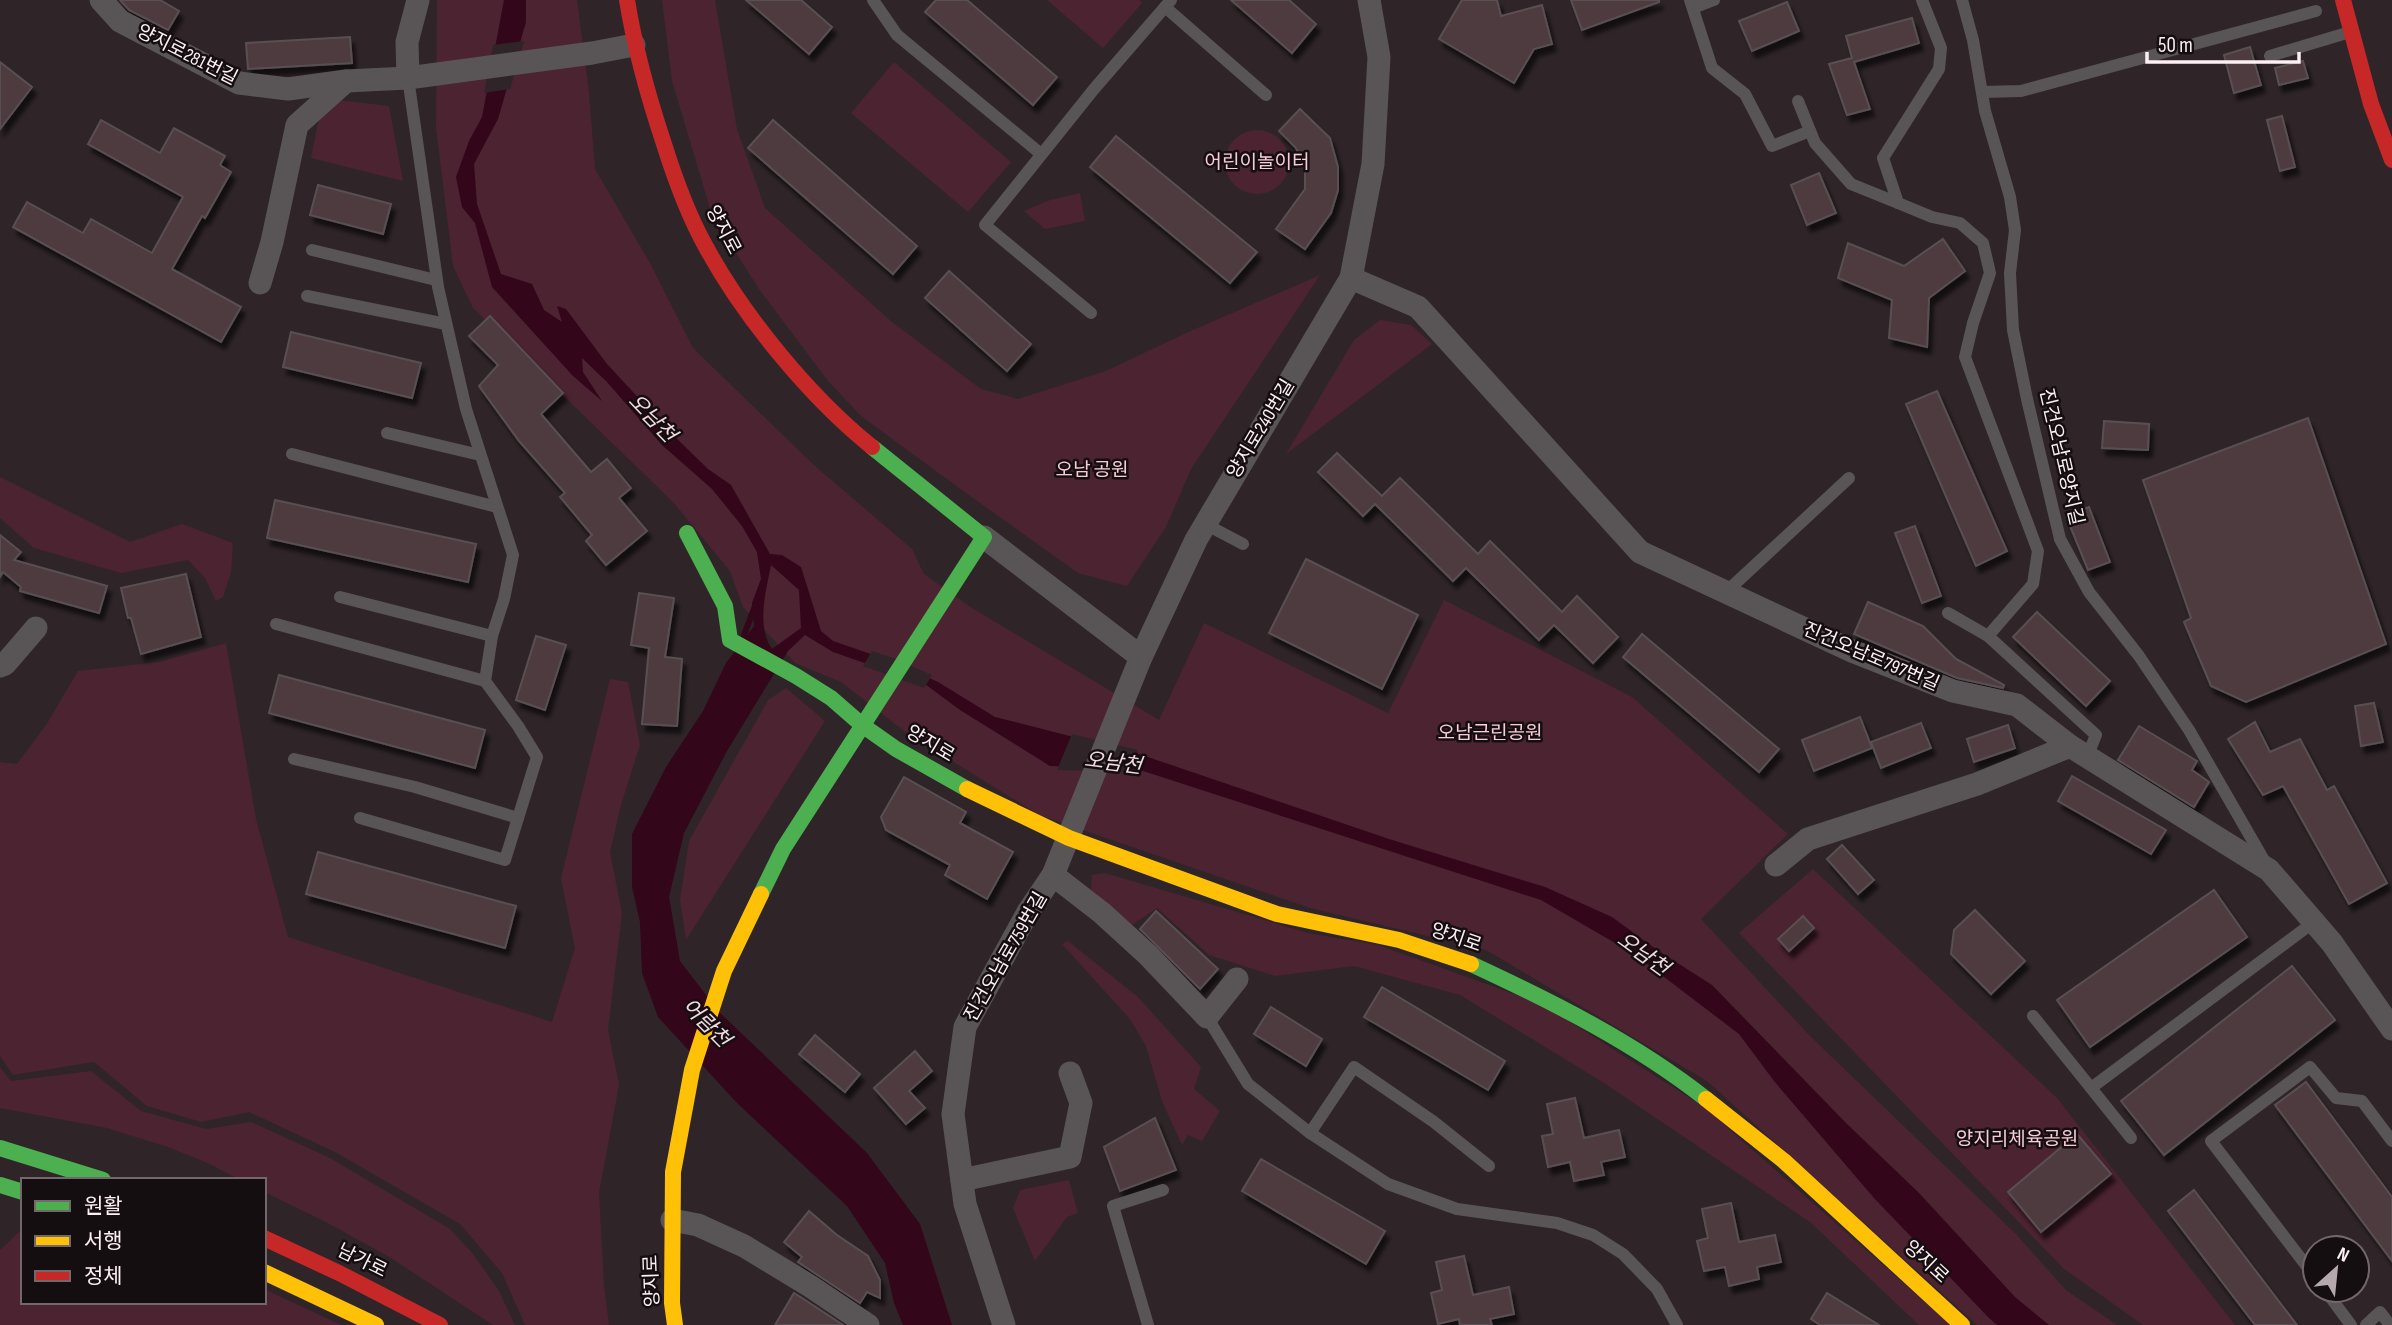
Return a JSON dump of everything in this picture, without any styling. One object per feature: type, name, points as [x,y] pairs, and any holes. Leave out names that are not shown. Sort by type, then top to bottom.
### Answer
[{"type":"street","name":"양지로281번길","points":[[101,0],[120,21],[239,83],[288,89],[346,81],[418,77],[634,45]]},
{"type":"street","points":[[418,0],[407,42],[418,77]]},
{"type":"street","name":"양지로","points":[[627,0],[643,85],[679,190],[706,248],[745,308],[788,365],[852,431],[984,537]]},
{"type":"street","name":"양지로240번길","points":[[1141,657],[1205,524],[1351,278],[1374,150],[1379,57],[1369,0]]},
{"type":"street","points":[[2343,0],[2371,104],[2392,160]]},
{"type":"street","points":[[260,284],[272,242],[297,125],[346,81]]},
{"type":"street","name":"진건오남로797번길","points":[[1351,278],[1418,307],[1640,552],[1852,651],[1953,691],[2017,705],[2078,751],[2269,870],[2332,943],[2390,1023]]},
{"type":"street","name":"양지로","points":[[687,533],[725,606],[730,640],[831,698],[862,725],[896,749],[949,780],[1069,838],[1277,914],[1399,940],[1465,961],[1606,1031],[1687,1084],[1784,1161],[1962,1325]]},
{"type":"street","points":[[862,725],[984,537],[1141,657]]},
{"type":"street","points":[[0,666],[5,664],[36,628]]},
{"type":"street","name":"진건오남로759번길","points":[[1004,1325],[965,1204],[953,1114],[965,1027],[1028,912],[1053,875],[1141,657]]},
{"type":"street","name":"양지로","points":[[675,1325],[673,1172],[692,1070],[724,971],[783,849],[862,725]]},
{"type":"street","points":[[1776,865],[1808,839],[2078,751]]},
{"type":"street","points":[[1053,875],[1102,913],[1148,955],[1207,1017],[1237,979]]},
{"type":"street","points":[[962,1180],[1070,1157],[1081,1103],[1070,1073]]},
{"type":"street","points":[[0,1148],[97,1178]]},
{"type":"street","points":[[0,1185],[21,1191]]},
{"type":"street","points":[[672,1220],[698,1225],[744,1246],[868,1325]]},
{"type":"street","name":"남가로","points":[[266,1239],[440,1325]]},
{"type":"street","points":[[266,1273],[376,1325]]},
{"type":"lane","points":[[873,0],[897,35],[1041,154]]},
{"type":"lane","points":[[1714,0],[1691,4],[1712,68],[1745,94],[1772,146],[1810,131]]},
{"type":"lane","points":[[1898,203],[1883,158],[1939,69],[1941,48],[1922,0]]},
{"type":"lane","name":"진건오남로양지길","points":[[1962,0],[1973,40],[1985,111],[2010,197],[2015,230],[2010,273],[2013,330],[2060,539],[2089,592],[2139,656],[2189,730],[2269,870]]},
{"type":"lane","points":[[1091,313],[985,225],[1041,154],[1168,3],[1266,95]]},
{"type":"lane","points":[[1982,92],[2021,91],[2316,11]]},
{"type":"lane","points":[[2270,56],[2351,32]]},
{"type":"lane","points":[[418,77],[436,279],[466,410],[513,555],[504,599],[492,636],[485,681]]},
{"type":"lane","points":[[1798,100],[1815,143],[1851,184],[1932,217],[1961,223],[1983,243],[1990,273],[1965,357],[2038,551],[2033,584],[1988,636]]},
{"type":"lane","points":[[312,250],[436,279]]},
{"type":"lane","points":[[307,296],[446,324]]},
{"type":"lane","points":[[387,433],[480,455]]},
{"type":"lane","points":[[292,454],[498,507]]},
{"type":"lane","points":[[1725,593],[1849,478]]},
{"type":"lane","points":[[1205,524],[1243,544]]},
{"type":"lane","points":[[340,597],[492,636]]},
{"type":"lane","points":[[1948,613],[1988,636],[2096,736],[2078,751]]},
{"type":"lane","points":[[276,624],[485,681],[537,757],[505,860],[360,818]]},
{"type":"lane","points":[[294,759],[415,787],[518,818]]},
{"type":"lane","points":[[2091,1088],[2314,922]]},
{"type":"lane","points":[[2033,1016],[2131,1138]]},
{"type":"lane","points":[[1207,1017],[1248,1084],[1310,1133],[1388,1184],[1457,1209],[1557,1223],[1593,1235],[1623,1254],[1657,1289],[1677,1325]]},
{"type":"lane","points":[[1310,1133],[1354,1067],[1434,1122],[1489,1166]]},
{"type":"lane","points":[[2301,1260],[2211,1141],[2309,1067],[2336,1098],[2362,1101],[2392,1141]]},
{"type":"lane","points":[[1148,1325],[1113,1206],[1163,1190]]},
{"type":"lane","points":[[2335,1304],[2351,1325]]},
{"type":"lane","points":[[2366,1325],[2380,1312],[2390,1325]]},
{"type":"green space","name":"오남근린공원","points":[[437,0],[577,0],[589,92],[595,169],[650,263],[693,348],[815,466],[912,549],[924,574],[972,608],[1159,720],[1204,623],[1388,713],[1444,600],[1632,697],[1788,834],[1701,919],[1809,1035],[2016,1234],[2066,1290],[2117,1325],[1977,1325],[1707,1081],[1486,950],[1310,908],[1039,815],[904,731],[841,682],[795,663],[743,607],[730,571],[673,502],[473,308],[453,266],[436,128]]},
{"type":"green space","name":"오남 공원","points":[[662,0],[715,0],[737,129],[765,208],[892,322],[981,389],[1018,399],[1106,371],[1320,275],[1191,469],[1166,527],[1127,586],[1078,573],[861,416],[828,381],[759,289],[712,215],[672,81]]},
{"type":"green space","points":[[1047,0],[1139,0],[1142,3],[1103,48]]},
{"type":"green space","points":[[894,62],[1011,162],[968,212],[851,113]]},
{"type":"green space","points":[[331,99],[389,106],[403,181],[311,158],[318,122]]},
{"type":"green space","name":"어린이놀이터","points":[[1251,130],[1263,130],[1280,139],[1287,150],[1287,174],[1280,185],[1263,194],[1251,194],[1239,189],[1230,180],[1225,168],[1225,156],[1230,144],[1239,135]]},
{"type":"green space","points":[[1080,193],[1085,221],[1045,229],[1024,211],[1050,200]]},
{"type":"green space","points":[[1380,320],[1411,325],[1432,344],[1286,454],[1354,340]]},
{"type":"green space","points":[[0,477],[130,542],[182,524],[233,543],[231,572],[223,597],[216,601],[205,578],[188,560],[121,573],[34,548],[0,518]]},
{"type":"green space","points":[[226,643],[256,819],[288,937],[552,1022],[575,948],[561,878],[610,679],[628,682],[640,745],[610,852],[622,913],[608,1030],[619,1085],[599,1193],[609,1325],[525,1325],[502,1273],[460,1224],[335,1152],[249,1112],[201,1122],[147,1106],[94,1062],[13,1075],[0,1056],[0,762],[17,764],[46,725],[78,671],[159,662]]},
{"type":"green space","points":[[786,688],[825,721],[686,940],[680,900],[689,841],[768,700]]},
{"type":"green space","name":"양지리체육공원","points":[[1813,869],[2057,1098],[2235,1325],[2143,1325],[2064,1269],[1739,933]]},
{"type":"green space","points":[[1105,873],[1308,933],[1378,945],[1542,1004],[1704,1107],[1951,1325],[1919,1325],[1810,1222],[1604,1083],[1460,995],[1354,966],[1275,976],[1209,955],[1157,908],[1132,925],[1091,890],[1092,875]]},
{"type":"green space","points":[[1068,941],[1138,997],[1201,1067],[1194,1089],[1220,1111],[1202,1141],[1188,1135],[1182,1145],[1162,1101],[1146,1046],[1130,1019],[1062,944]]},
{"type":"green space","points":[[0,1067],[11,1081],[91,1071],[141,1111],[206,1129],[251,1122],[330,1158],[450,1229],[473,1254],[499,1291],[515,1325],[493,1325],[391,1258],[266,1193],[266,1178],[236,1178],[168,1147],[107,1128],[0,1108]]},
{"type":"green space","points":[[1069,1180],[1078,1213],[1067,1217],[1035,1261],[1013,1208],[1020,1190]]},
{"type":"green space","points":[[21,1230],[21,1304],[266,1304],[266,1290],[341,1325],[0,1325],[0,1250]]},
{"type":"water","name":"오남천","points":[[504,0],[526,0],[526,22],[498,119],[474,164],[477,204],[501,274],[532,284],[544,310],[562,322],[557,306],[566,309],[607,364],[671,433],[708,469],[731,485],[770,554],[782,555],[801,567],[821,631],[833,641],[891,661],[938,682],[995,717],[1136,753],[1389,839],[1545,887],[1612,917],[1712,985],[1846,1123],[1919,1193],[2015,1297],[2049,1325],[1997,1325],[1874,1198],[1774,1081],[1739,1034],[1634,954],[1541,900],[1137,769],[1050,766],[960,710],[925,684],[833,652],[805,635],[788,651],[727,751],[684,833],[669,897],[680,961],[719,1012],[867,1153],[920,1224],[952,1325],[903,1325],[894,1303],[885,1263],[847,1206],[737,1103],[658,1017],[642,973],[640,922],[632,887],[632,834],[666,767],[703,711],[726,663],[754,626],[752,603],[761,579],[757,552],[742,526],[712,489],[662,445],[607,382],[582,358],[583,372],[602,401],[573,376],[492,287],[475,223],[462,207],[456,177],[469,141],[482,117]],"holes":[[[771,565],[799,590],[801,628],[772,649],[767,640],[763,619]]]},
{"type":"pier","points":[[524,41],[510,89],[484,93],[493,45]]},
{"type":"pier","points":[[872,651],[932,675],[924,688],[863,666]]},
{"type":"pier","points":[[1072,734],[1138,750],[1129,772],[1057,770]]},
{"type":"building","points":[[120,0],[160,0],[179,11],[168,30],[129,10]]},
{"type":"building","points":[[746,0],[801,0],[832,27],[809,54]]},
{"type":"building","points":[[936,0],[967,0],[1057,77],[1033,105],[925,12]]},
{"type":"building","points":[[1231,0],[1289,0],[1316,24],[1292,53]]},
{"type":"building","points":[[1462,0],[1497,0],[1501,16],[1542,5],[1552,44],[1534,49],[1514,83],[1439,39]]},
{"type":"building","points":[[1571,0],[1659,0],[1659,2],[1582,30]]},
{"type":"building","points":[[1787,2],[1799,31],[1752,51],[1739,21]]},
{"type":"building","points":[[1912,18],[1919,43],[1854,62],[1870,109],[1847,115],[1829,64],[1852,58],[1846,36]]},
{"type":"building","points":[[350,37],[352,63],[248,69],[246,43]]},
{"type":"building","points":[[2250,47],[2261,85],[2234,93],[2224,55]]},
{"type":"building","points":[[2303,61],[2308,78],[2279,85],[2275,68]]},
{"type":"building","points":[[0,62],[32,87],[0,129]]},
{"type":"building","points":[[1300,109],[1330,138],[1338,167],[1338,190],[1331,213],[1305,249],[1276,229],[1305,189],[1305,171],[1296,148],[1279,131]]},
{"type":"building","points":[[2282,116],[2295,167],[2280,171],[2267,120]]},
{"type":"building","points":[[101,120],[160,153],[174,128],[225,156],[220,165],[231,172],[172,269],[241,307],[221,342],[13,227],[27,202],[83,233],[91,219],[152,253],[183,197],[88,144]]},
{"type":"building","points":[[773,120],[917,246],[893,274],[748,148]]},
{"type":"building","points":[[1116,136],[1257,252],[1230,283],[1090,167]]},
{"type":"building","points":[[1819,173],[1836,213],[1807,225],[1791,185]]},
{"type":"building","points":[[318,185],[391,204],[383,234],[310,215]]},
{"type":"building","points":[[1943,239],[1965,271],[1929,298],[1927,347],[1889,338],[1892,300],[1838,278],[1848,243],[1904,266]]},
{"type":"building","points":[[949,271],[1031,344],[1007,371],[925,298]]},
{"type":"building","points":[[490,316],[563,393],[541,414],[591,472],[607,459],[631,488],[619,498],[647,531],[606,565],[586,541],[592,535],[560,497],[565,493],[519,441],[479,386],[498,365],[469,336]]},
{"type":"building","points":[[291,332],[421,363],[412,398],[283,367]]},
{"type":"building","points":[[1937,391],[2007,551],[1976,566],[1906,404]]},
{"type":"building","points":[[2308,418],[2386,644],[2246,702],[2211,686],[2184,622],[2191,618],[2143,480]]},
{"type":"building","points":[[2104,421],[2149,424],[2148,450],[2102,448]]},
{"type":"building","points":[[1337,453],[1382,496],[1400,478],[1478,554],[1490,541],[1562,612],[1577,596],[1618,637],[1593,663],[1554,625],[1539,640],[1466,568],[1453,581],[1375,504],[1363,516],[1318,472]]},
{"type":"building","points":[[275,500],[476,544],[468,582],[267,538]]},
{"type":"building","points":[[2089,507],[2110,562],[2088,570],[2066,516]]},
{"type":"building","points":[[1915,526],[1941,596],[1922,603],[1895,533]]},
{"type":"building","points":[[0,535],[21,552],[14,560],[107,586],[99,613],[20,591],[21,587],[3,572],[0,577]]},
{"type":"building","points":[[1306,559],[1418,615],[1382,689],[1269,633]]},
{"type":"building","points":[[186,574],[201,637],[141,654],[121,588]]},
{"type":"building","points":[[639,593],[674,598],[665,657],[682,659],[677,726],[642,724],[649,648],[631,645]]},
{"type":"building","points":[[1868,602],[1923,626],[1956,659],[2004,685],[2003,688],[1957,678],[1854,634]]},
{"type":"building","points":[[2037,612],[2110,681],[2086,706],[2013,637]]},
{"type":"building","points":[[1642,634],[1779,749],[1759,772],[1623,657]]},
{"type":"building","points":[[536,636],[566,645],[545,710],[516,700]]},
{"type":"building","points":[[279,675],[485,730],[475,768],[269,713]]},
{"type":"building","points":[[2374,703],[2383,742],[2361,746],[2355,706]]},
{"type":"building","points":[[1860,717],[1872,748],[1814,771],[1802,740]]},
{"type":"building","points":[[2255,722],[2270,752],[2300,739],[2327,790],[2334,786],[2387,883],[2349,904],[2283,786],[2263,795],[2228,739]]},
{"type":"building","points":[[1921,723],[1931,748],[1881,768],[1871,742]]},
{"type":"building","points":[[2008,725],[2015,748],[1974,762],[1967,739]]},
{"type":"building","points":[[2139,726],[2197,761],[2192,770],[2209,782],[2194,807],[2118,760]]},
{"type":"building","points":[[2072,776],[2166,830],[2151,854],[2058,801]]},
{"type":"building","points":[[904,777],[966,812],[960,823],[1013,852],[987,899],[945,875],[950,865],[886,830],[881,817]]},
{"type":"building","points":[[1842,845],[1874,880],[1858,894],[1827,859]]},
{"type":"building","points":[[318,852],[516,906],[505,948],[306,894]]},
{"type":"building","points":[[2214,890],[2247,937],[2090,1047],[2057,1000]]},
{"type":"building","points":[[1975,910],[2025,961],[1991,994],[1951,954],[1954,930]]},
{"type":"building","points":[[1156,911],[1218,969],[1200,989],[1140,929]]},
{"type":"building","points":[[1803,916],[1814,928],[1789,951],[1778,939]]},
{"type":"building","points":[[2292,966],[2335,1020],[2164,1155],[2121,1101]]},
{"type":"building","points":[[1382,987],[1505,1061],[1488,1090],[1364,1017]]},
{"type":"building","points":[[1271,1007],[1322,1039],[1306,1066],[1254,1034]]},
{"type":"building","points":[[815,1035],[860,1074],[845,1092],[799,1054]]},
{"type":"building","points":[[915,1051],[932,1071],[909,1091],[925,1108],[906,1124],[874,1088]]},
{"type":"building","points":[[2306,1082],[2392,1197],[2392,1261],[2275,1105]]},
{"type":"building","points":[[1575,1098],[1584,1138],[1619,1130],[1625,1157],[1601,1162],[1604,1175],[1574,1181],[1570,1162],[1548,1167],[1542,1136],[1553,1134],[1547,1104]]},
{"type":"building","points":[[1155,1118],[1176,1170],[1120,1191],[1104,1147]]},
{"type":"building","points":[[2077,1134],[2111,1174],[2041,1232],[2008,1192]]},
{"type":"building","points":[[1261,1159],[1385,1231],[1366,1264],[1242,1191]]},
{"type":"building","points":[[2194,1190],[2297,1325],[2255,1325],[2168,1211]]},
{"type":"building","points":[[1731,1203],[1739,1242],[1775,1235],[1781,1262],[1757,1267],[1759,1279],[1729,1286],[1725,1267],[1704,1271],[1697,1241],[1708,1238],[1702,1209]]},
{"type":"building","points":[[809,1211],[837,1235],[868,1256],[880,1280],[880,1298],[867,1292],[860,1303],[798,1262],[802,1257],[784,1242]]},
{"type":"building","points":[[1464,1256],[1473,1295],[1509,1287],[1514,1314],[1490,1319],[1492,1325],[1460,1325],[1459,1319],[1438,1324],[1431,1293],[1442,1290],[1436,1262]]},
{"type":"building","points":[[794,1293],[802,1298],[843,1325],[775,1325]]},
{"type":"building","points":[[1827,1293],[1879,1325],[1820,1325],[1811,1319]]},
{"type":"waterway","name":"어람천","points":[[744,635],[755,606]]},
{"type":"traffic: fast","points":[[761,894],[783,849],[984,537],[872,447]]},
{"type":"traffic: fast","points":[[687,533],[725,606],[730,640],[831,698],[862,725],[896,749],[967,789]]},
{"type":"traffic: fast","points":[[1471,964],[1593,1025],[1651,1060],[1706,1099]]},
{"type":"traffic: fast","points":[[0,1148],[97,1178]]},
{"type":"traffic: fast","points":[[0,1185],[21,1191]]},
{"type":"traffic: slow","points":[[967,789],[1069,838],[1277,914],[1399,940],[1471,964]]},
{"type":"traffic: slow","points":[[675,1325],[672,1303],[673,1172],[692,1070],[724,971],[761,894]]},
{"type":"traffic: slow","points":[[1706,1099],[1784,1161],[1962,1325]]},
{"type":"traffic: slow","points":[[266,1273],[376,1325]]},
{"type":"traffic: jam","points":[[627,0],[638,55],[658,126],[682,197],[706,247],[739,301],[780,354],[825,404],[872,447]]},
{"type":"traffic: jam","points":[[2343,0],[2371,104],[2392,160]]},
{"type":"traffic: jam","points":[[266,1239],[440,1325]]}]
